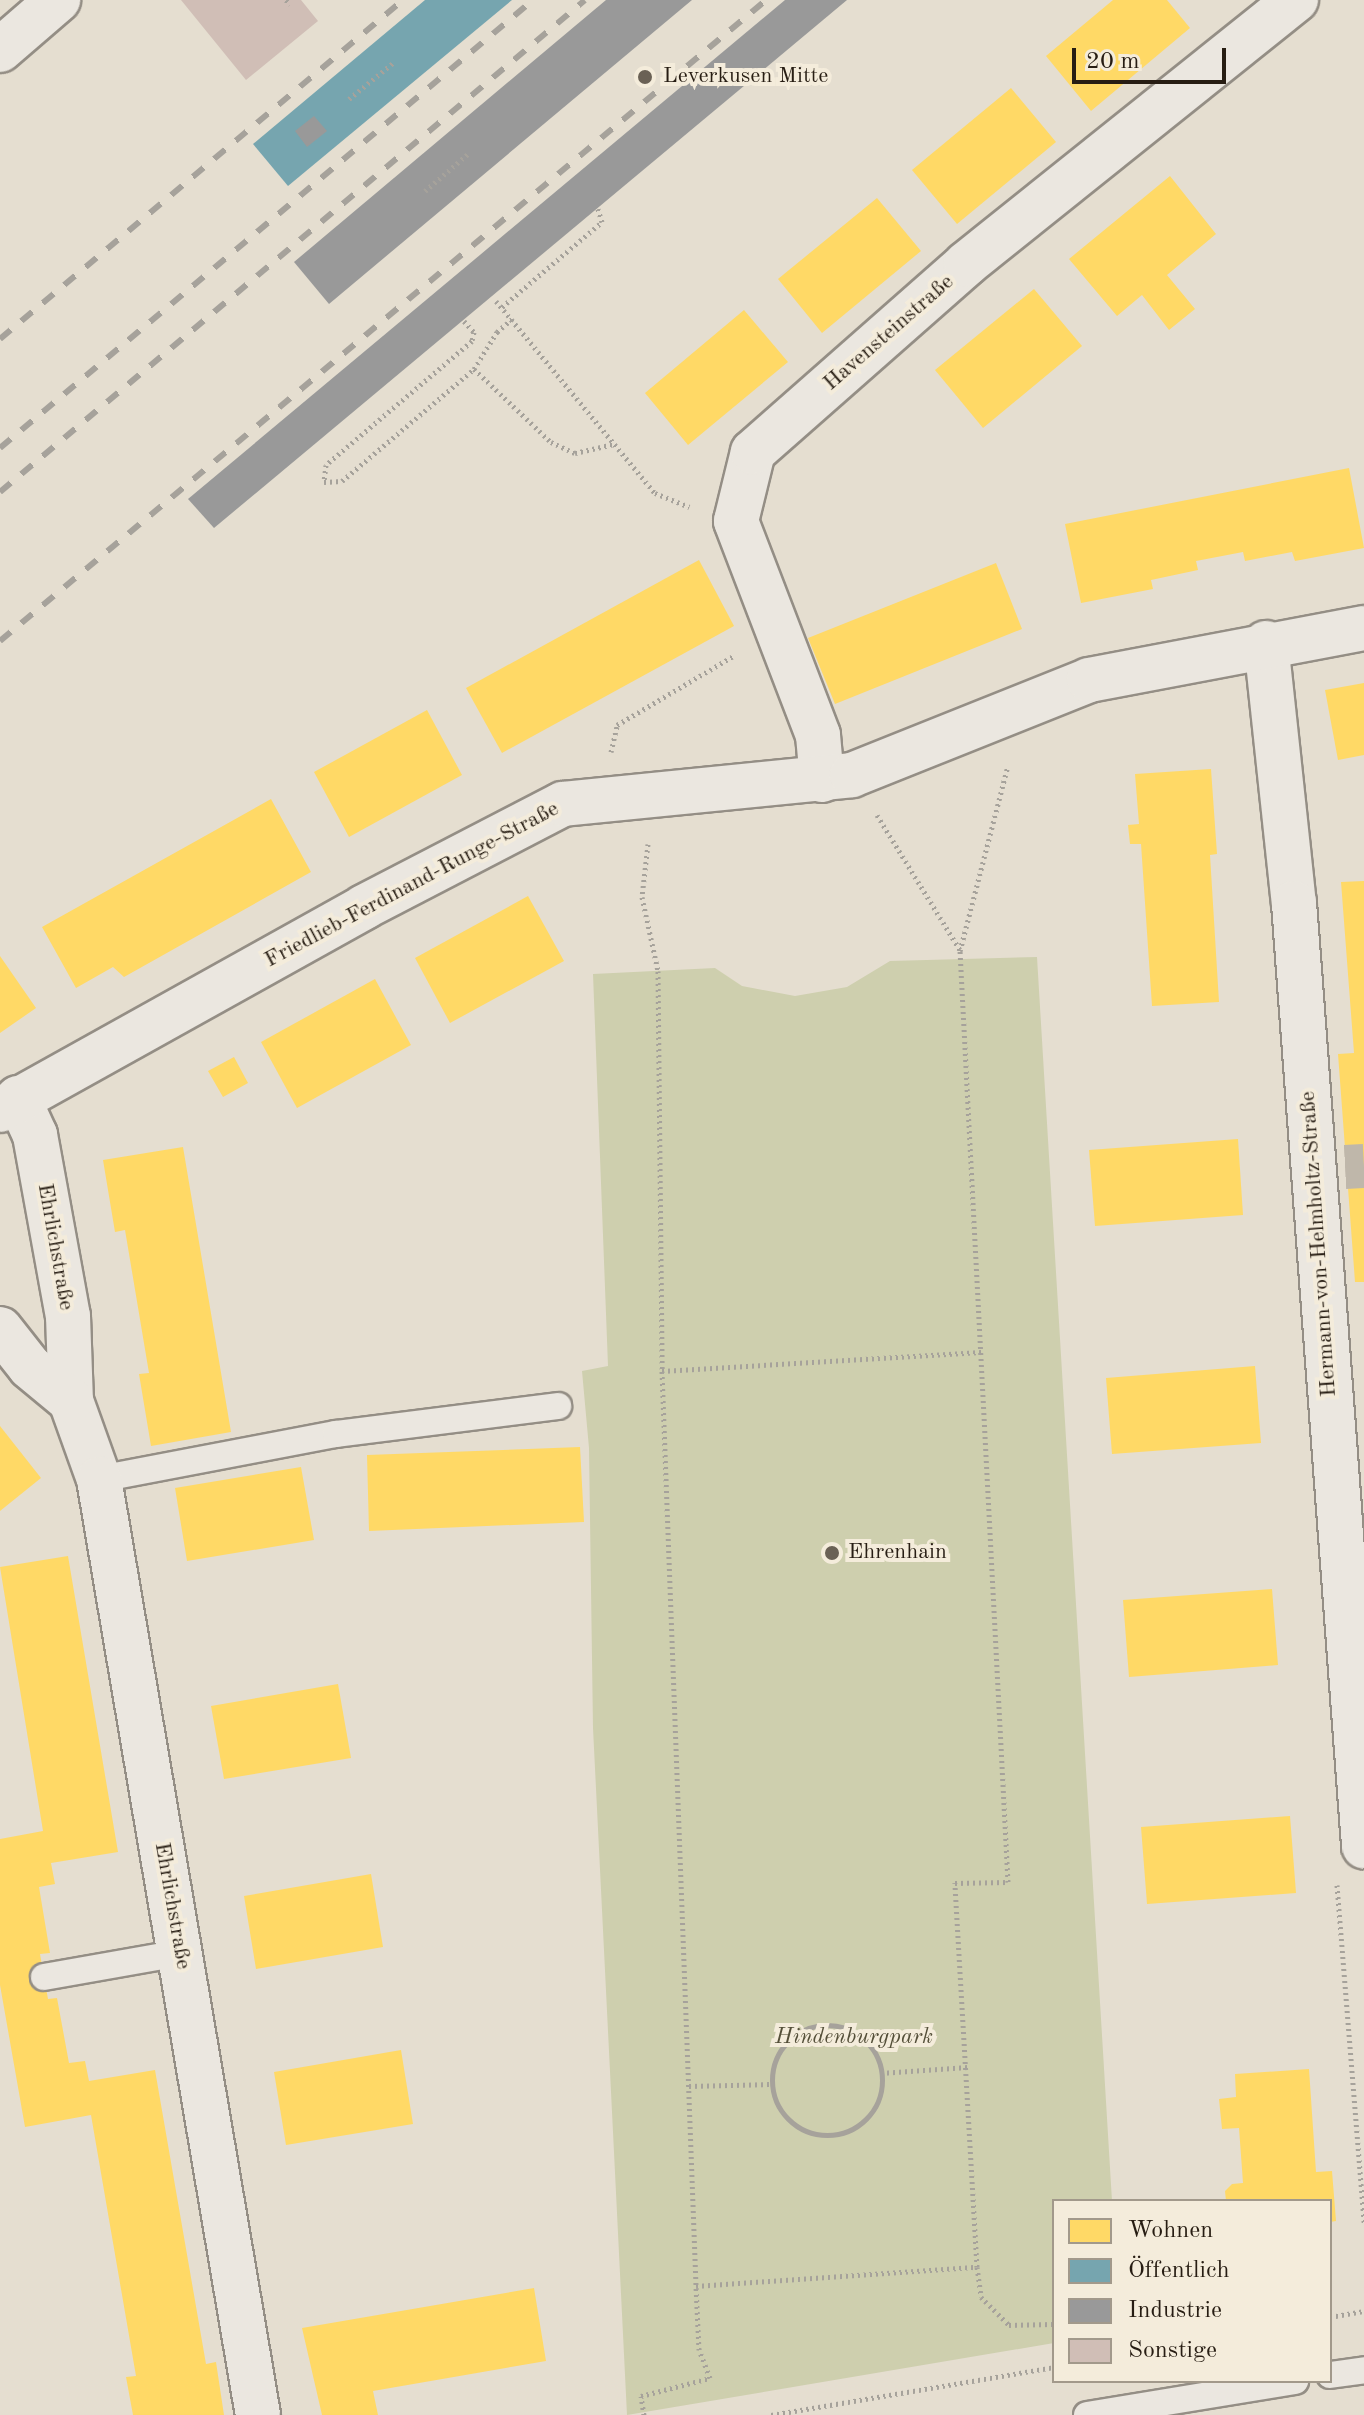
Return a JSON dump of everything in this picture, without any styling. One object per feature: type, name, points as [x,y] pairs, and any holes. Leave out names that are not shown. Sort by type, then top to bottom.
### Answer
[{"type":"street","points":[[0,50],[58,0]]},
{"type":"street","name":"Havensteinstraße","points":[[716,521],[753,452],[966,264],[1296,0]]},
{"type":"street","points":[[716,521],[837,777]]},
{"type":"street","name":"Friedlieb-Ferdinand-Runge-Straße","points":[[9,1104],[526,820],[563,804],[837,777],[1089,680],[1266,643],[1364,628]]},
{"type":"street","name":"Hermann-von-Helmholtz-Straße","points":[[1266,643],[1294,903],[1328,1169],[1364,1846]]},
{"type":"street","name":"Ehrlichstraße","points":[[9,1104],[35,1135],[68,1316],[71,1401],[99,1479],[258,2415]]},
{"type":"street","points":[[0,1329],[30,1367],[71,1401]]},
{"type":"lane","points":[[99,1479],[336,1434],[558,1406]]},
{"type":"lane","points":[[44,1977],[180,1953]]},
{"type":"lane","points":[[1332,2375],[1364,2370]]},
{"type":"lane","points":[[1087,2415],[1283,2383]]},
{"type":"path","points":[[349,99],[393,63]]},
{"type":"path","points":[[425,191],[469,153]]},
{"type":"path","points":[[502,307],[602,222],[598,209]]},
{"type":"path","points":[[496,301],[655,493],[716,521]]},
{"type":"path","points":[[464,321],[474,332],[472,341],[326,465],[324,482],[342,481],[474,369],[497,332],[512,319]]},
{"type":"path","points":[[474,369],[551,442],[575,453],[614,444]]},
{"type":"path","points":[[690,508],[716,521]]},
{"type":"path","points":[[602,799],[617,725],[744,649]]},
{"type":"path","points":[[1015,710],[1008,769],[960,951],[1008,1882],[955,1883],[981,2297],[1009,2325],[1052,2324]]},
{"type":"path","points":[[837,777],[960,951]]},
{"type":"path","points":[[644,798],[648,844],[642,897],[658,971],[662,1371],[696,2286],[699,2350],[710,2378],[641,2396],[644,2415]]},
{"type":"path","points":[[662,1371],[981,1352]]},
{"type":"path","points":[[813,2024],[852,2028],[880,2056],[881,2073],[883,2095],[859,2128],[821,2137],[786,2120],[769,2084],[780,2046],[813,2024]]},
{"type":"path","points":[[881,2073],[968,2067]]},
{"type":"path","points":[[689,2086],[769,2084]]},
{"type":"path","points":[[696,2286],[977,2267]]},
{"type":"path","points":[[1332,2317],[1364,2311]]},
{"type":"path","points":[[771,2415],[1052,2367]]},
{"type":"green space","name":"Hindenburgpark","points":[[1037,957],[1112,2199],[1052,2199],[1052,2343],[627,2415],[593,1728],[589,1448],[582,1371],[608,1366],[593,974],[715,968],[742,986],[795,996],[847,987],[890,961]]},
{"type":"building: Wohnen","points":[[1113,0],[1167,0],[1190,28],[1091,111],[1046,56]]},
{"type":"building: Wohnen","points":[[1011,88],[1056,142],[957,224],[912,170]]},
{"type":"building: Wohnen","points":[[1170,176],[1216,234],[1167,275],[1195,309],[1169,330],[1142,295],[1117,316],[1069,259]]},
{"type":"building: Wohnen","points":[[877,198],[921,251],[822,333],[778,279]]},
{"type":"building: Wohnen","points":[[1034,289],[1082,346],[983,428],[935,370]]},
{"type":"building: Wohnen","points":[[744,310],[788,362],[688,445],[645,393]]},
{"type":"building: Wohnen","points":[[1349,468],[1364,548],[1295,561],[1292,552],[1245,561],[1243,552],[1196,561],[1198,570],[1151,580],[1153,589],[1081,603],[1065,524]]},
{"type":"building: Wohnen","points":[[699,560],[734,626],[502,753],[466,688]]},
{"type":"building: Wohnen","points":[[996,563],[1022,629],[835,704],[808,638]]},
{"type":"building: Wohnen","points":[[1364,683],[1364,755],[1338,760],[1325,690]]},
{"type":"building: Wohnen","points":[[427,710],[462,775],[349,837],[314,772]]},
{"type":"building: Wohnen","points":[[1211,769],[1217,854],[1210,855],[1219,1002],[1152,1006],[1141,844],[1130,844],[1128,825],[1139,824],[1135,774]]},
{"type":"building: Wohnen","points":[[271,799],[311,872],[124,977],[113,967],[76,988],[42,927]]},
{"type":"building: Wohnen","points":[[1364,881],[1364,1282],[1355,1282],[1338,1054],[1354,1053],[1341,882]]},
{"type":"building: Wohnen","points":[[528,896],[564,961],[450,1023],[415,958]]},
{"type":"building: Wohnen","points":[[0,956],[36,1008],[0,1033]]},
{"type":"building: Wohnen","points":[[375,979],[411,1045],[297,1108],[261,1042]]},
{"type":"building: Wohnen","points":[[234,1057],[248,1083],[223,1097],[208,1071]]},
{"type":"building: Wohnen","points":[[1238,1139],[1243,1215],[1095,1226],[1089,1150]]},
{"type":"building: Wohnen","points":[[183,1147],[231,1432],[151,1446],[139,1374],[149,1373],[125,1230],[115,1232],[103,1160]]},
{"type":"building: Wohnen","points":[[1255,1366],[1261,1443],[1112,1454],[1106,1378]]},
{"type":"building: Wohnen","points":[[0,1426],[41,1478],[0,1511]]},
{"type":"building: Wohnen","points":[[580,1447],[584,1522],[369,1531],[367,1455]]},
{"type":"building: Wohnen","points":[[301,1467],[314,1540],[187,1561],[175,1488]]},
{"type":"building: Wohnen","points":[[68,1556],[118,1852],[51,1863],[55,1884],[39,1887],[50,1953],[40,1954],[44,1977],[48,1999],[57,1998],[69,2063],[85,2061],[89,2081],[155,2070],[206,2364],[216,2362],[224,2415],[133,2415],[126,2377],[136,2376],[91,2115],[25,2127],[0,1985],[0,1839],[43,1831],[0,1567]]},
{"type":"building: Wohnen","points":[[1272,1589],[1278,1665],[1129,1677],[1123,1600]]},
{"type":"building: Wohnen","points":[[338,1684],[351,1758],[224,1779],[211,1706]]},
{"type":"building: Wohnen","points":[[1290,1816],[1296,1893],[1147,1904],[1141,1827]]},
{"type":"building: Wohnen","points":[[371,1874],[383,1947],[256,1969],[244,1896]]},
{"type":"building: Wohnen","points":[[401,2050],[413,2124],[286,2145],[274,2072]]},
{"type":"building: Wohnen","points":[[1309,2069],[1316,2172],[1332,2171],[1336,2221],[1332,2222],[1332,2199],[1226,2199],[1225,2191],[1232,2184],[1243,2183],[1239,2128],[1222,2129],[1219,2099],[1236,2097],[1235,2074]]},
{"type":"building: Wohnen","points":[[534,2288],[546,2361],[373,2391],[378,2415],[322,2415],[302,2328]]},
{"type":"building: Öffentlich","points":[[425,0],[512,0],[288,186],[253,144]]},
{"type":"building: Industrie","points":[[606,0],[692,0],[329,304],[294,262]]},
{"type":"building: Industrie","points":[[785,0],[847,0],[214,528],[188,499]]},
{"type":"building: Industrie","points":[[314,116],[327,131],[307,147],[295,131]]},
{"type":"building: Sonstige","points":[[181,0],[301,0],[318,21],[246,80]]},
{"type":"tunnel","points":[[1345,1167],[1364,1166]]},
{"type":"railway","points":[[0,339],[403,0]]},
{"type":"railway","points":[[0,448],[533,0]]},
{"type":"railway","points":[[0,492],[585,0]]},
{"type":"railway","points":[[0,641],[766,0]]},
{"type":"place","name":"Leverkusen Mitte","points":[[645,77]]},
{"type":"place","name":"Ehrenhain","points":[[832,1553]]}]
